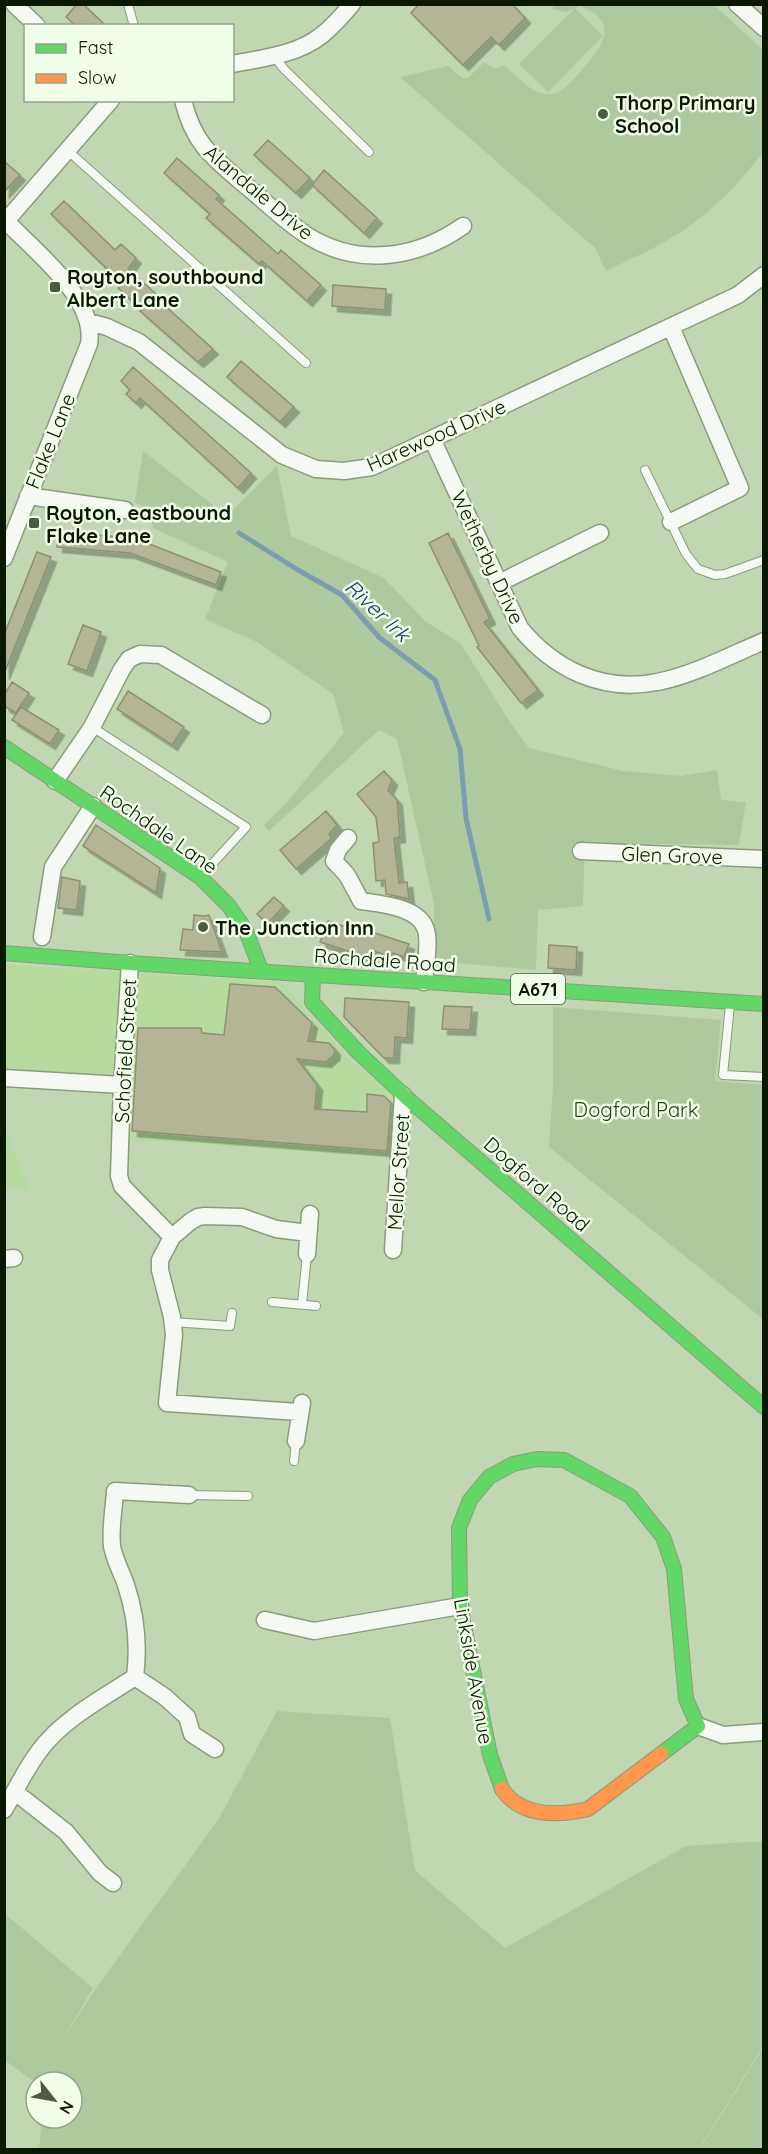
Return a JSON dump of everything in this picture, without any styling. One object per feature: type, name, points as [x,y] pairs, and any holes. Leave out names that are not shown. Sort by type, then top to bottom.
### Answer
[{"type":"street","points":[[14,4],[36,24]]},
{"type":"street","points":[[234,64],[286,53],[311,42],[329,28],[352,4]]},
{"type":"street","points":[[737,4],[764,28]]},
{"type":"street","points":[[89,322],[73,292],[5,220],[109,102]]},
{"type":"street","name":"Alandale Drive","points":[[183,102],[194,134],[212,156],[292,225],[324,245],[360,255],[397,255],[432,245],[463,226]]},
{"type":"street","name":"Harewood Drive","points":[[89,322],[107,327],[139,342],[268,445],[291,460],[330,471],[358,470],[372,467],[738,295],[764,275]]},
{"type":"street","name":"Flake Lane","points":[[4,558],[89,344],[91,334],[89,322]]},
{"type":"street","points":[[671,327],[740,488],[671,522]]},
{"type":"street","name":"Wetherby Drive","points":[[432,439],[520,628],[538,648],[560,665],[574,673],[607,683],[640,685],[665,680],[764,641]]},
{"type":"street","points":[[28,496],[125,510]]},
{"type":"street","points":[[499,583],[600,533]]},
{"type":"street","points":[[55,781],[92,727],[122,669],[129,659],[140,654],[161,655],[262,715]]},
{"type":"street","name":"Rochdale Lane","points":[[4,747],[200,877],[229,906],[246,931],[261,970]]},
{"type":"street","points":[[42,937],[53,867],[93,806]]},
{"type":"street","points":[[348,838],[338,850],[334,861],[347,875],[361,901],[394,906],[419,917],[426,931],[424,982]]},
{"type":"street","name":"Glen Grove","points":[[581,851],[764,859]]},
{"type":"street","name":"Rochdale Road","points":[[4,953],[764,1004]]},
{"type":"street","name":"Schofield Street","points":[[130,963],[119,1176],[122,1186],[172,1237]]},
{"type":"street","name":"Dogford Road","points":[[313,975],[312,1002],[332,1027],[764,1407]]},
{"type":"street","points":[[4,1078],[122,1085]]},
{"type":"street","name":"Mellor Street","points":[[393,1250],[405,1089]]},
{"type":"street","points":[[307,1254],[310,1214]]},
{"type":"street","points":[[296,1441],[301,1407],[167,1403],[174,1335],[160,1270],[160,1260],[172,1237],[191,1221],[205,1216],[242,1217],[276,1229],[308,1233]]},
{"type":"street","name":"Linkside Avenue","points":[[537,1460],[564,1460],[585,1469],[630,1496],[663,1537],[674,1569],[686,1699],[698,1726],[588,1809],[566,1815],[544,1814],[523,1807],[506,1794],[496,1775],[490,1755],[460,1606],[459,1528],[470,1500],[489,1478],[513,1464],[537,1460]]},
{"type":"street","points":[[135,1677],[137,1658],[132,1611],[112,1547],[116,1491],[189,1495]]},
{"type":"street","points":[[265,1620],[314,1631],[460,1606]]},
{"type":"street","points":[[135,1677],[172,1704],[187,1718],[192,1734],[215,1749]]},
{"type":"street","points":[[4,1810],[40,1750],[82,1712],[135,1677]]},
{"type":"street","points":[[698,1726],[723,1735],[764,1732]]},
{"type":"street","points":[[15,1792],[66,1832],[100,1873],[113,1884]]},
{"type":"lane","points":[[128,4],[133,24]]},
{"type":"lane","points":[[273,56],[369,152]]},
{"type":"lane","points":[[67,150],[306,363]]},
{"type":"lane","points":[[645,470],[691,562],[706,573],[725,574],[764,560]]},
{"type":"lane","points":[[92,727],[246,827],[200,877]]},
{"type":"lane","points":[[730,1001],[723,1075],[764,1077]]},
{"type":"lane","points":[[302,1304],[307,1254]]},
{"type":"lane","points":[[272,1302],[316,1306]]},
{"type":"lane","points":[[172,1322],[230,1326],[232,1313]]},
{"type":"lane","points":[[294,1461],[296,1441]]},
{"type":"lane","points":[[189,1495],[248,1496]]},
{"type":"shaded area","points":[[5,965],[281,982],[351,1061],[397,1094],[393,1157],[126,1140],[127,1076],[5,1070]]},
{"type":"shaded area","points":[[5,1135],[8,1136],[29,1189],[5,1188]]},
{"type":"green space","name":"Thorp Primary School","points":[[556,5],[714,5],[763,50],[763,152],[727,194],[695,222],[666,241],[606,271],[595,248],[400,77],[448,66],[462,78],[468,78],[484,62],[495,69],[504,65],[539,93],[557,92],[572,80],[598,49],[603,40],[604,25],[591,11],[579,6],[575,8],[603,36],[548,92],[519,64],[574,9],[566,12],[551,9]]},
{"type":"green space","points":[[143,451],[227,516],[277,466],[291,536],[384,578],[425,621],[461,644],[529,748],[623,771],[681,776],[717,770],[721,800],[746,802],[739,845],[585,843],[583,906],[538,910],[536,970],[434,961],[434,904],[397,739],[379,730],[269,831],[264,825],[288,801],[344,733],[333,694],[257,642],[205,619],[228,562],[153,528],[150,511],[135,502]]},
{"type":"green space","name":"Dogford Park","points":[[553,1007],[721,1020],[715,1081],[763,1085],[763,1319],[549,1147],[553,1088]]},
{"type":"green space","points":[[277,1711],[390,1718],[415,1870],[505,1948],[686,1846],[763,1841],[763,2046],[699,2149],[39,2149],[41,2130],[84,2130],[84,2070],[24,2070],[24,2074],[5,2060],[5,1914],[93,1988],[64,2037],[101,1981],[218,1820]]},
{"type":"green space","points":[[763,2048],[763,2149],[700,2149]]},
{"type":"building","points":[[77,4],[83,4],[104,24],[74,24],[66,17]]},
{"type":"building","points":[[419,4],[512,4],[525,18],[499,45],[491,37],[463,65],[411,13]]},
{"type":"building","points":[[268,140],[310,178],[296,193],[254,155]]},
{"type":"building","points":[[177,158],[219,195],[216,199],[278,254],[281,250],[321,285],[307,301],[262,261],[259,264],[206,218],[210,214],[164,173]]},
{"type":"building","points":[[4,161],[20,175],[4,192]]},
{"type":"building","points":[[324,170],[377,218],[364,233],[312,185]]},
{"type":"building","points":[[64,201],[115,250],[121,244],[136,258],[128,269],[156,294],[154,296],[213,349],[198,362],[140,311],[142,310],[118,288],[120,286],[110,276],[112,274],[51,214]]},
{"type":"building","points":[[333,285],[386,289],[385,310],[332,306]]},
{"type":"building","points":[[241,361],[294,407],[280,422],[227,377]]},
{"type":"building","points":[[133,367],[251,473],[238,488],[140,398],[136,403],[126,394],[130,390],[121,381]]},
{"type":"building","points":[[58,532],[134,538],[221,572],[216,585],[130,553],[57,547]]},
{"type":"building","points":[[448,533],[490,619],[484,622],[538,690],[521,703],[477,647],[479,646],[429,543]]},
{"type":"building","points":[[37,552],[51,557],[4,674],[4,635]]},
{"type":"building","points":[[83,625],[101,632],[87,671],[68,664]]},
{"type":"building","points":[[12,682],[29,693],[16,713],[4,706],[4,695]]},
{"type":"building","points":[[128,691],[184,727],[172,745],[117,709]]},
{"type":"building","points":[[21,707],[59,730],[50,744],[12,720]]},
{"type":"building","points":[[384,771],[392,780],[388,790],[397,800],[400,837],[394,838],[399,883],[407,882],[409,899],[386,894],[385,880],[376,881],[373,843],[379,842],[376,817],[357,794]]},
{"type":"building","points":[[326,811],[337,825],[329,834],[332,838],[296,869],[280,850]]},
{"type":"building","points":[[96,825],[160,868],[156,893],[83,846]]},
{"type":"building","points":[[62,877],[80,881],[77,910],[58,908]]},
{"type":"building","points":[[274,897],[284,906],[267,924],[257,914]]},
{"type":"building","points":[[194,915],[209,915],[222,952],[180,950],[183,929],[193,930]]},
{"type":"building","points":[[328,921],[346,927],[347,924],[409,944],[404,957],[392,953],[390,957],[371,950],[369,956],[363,954],[363,956],[320,942]]},
{"type":"building","points":[[549,945],[577,947],[576,970],[548,968]]},
{"type":"building","points":[[230,984],[275,987],[312,1023],[308,1041],[329,1043],[335,1050],[334,1055],[326,1062],[297,1059],[317,1085],[315,1109],[367,1112],[367,1094],[384,1096],[391,1103],[387,1151],[132,1131],[138,1028],[201,1028],[202,1033],[224,1035]]},
{"type":"building","points":[[345,998],[409,1002],[407,1038],[395,1037],[394,1058],[384,1058],[344,1017]]},
{"type":"building","points":[[444,1006],[472,1007],[470,1030],[442,1029]]},
{"type":"waterway","name":"River Irk","points":[[239,533],[342,595],[380,638],[435,680],[460,749],[466,818],[489,919]]},
{"type":"traffic: fast","points":[[4,747],[200,877],[229,906],[246,931],[261,970]]},
{"type":"traffic: fast","points":[[4,953],[764,1004]]},
{"type":"traffic: fast","points":[[313,975],[312,1002],[358,1052],[407,1098],[764,1407]]},
{"type":"traffic: fast","points":[[537,1459],[564,1460],[630,1496],[663,1537],[674,1569],[686,1699],[698,1726],[661,1754]]},
{"type":"traffic: fast","points":[[502,1789],[490,1755],[460,1606],[459,1528],[470,1500],[489,1477],[513,1464],[537,1459]]},
{"type":"traffic: slow","points":[[502,1789],[520,1805],[541,1813],[565,1813],[588,1809],[661,1754]]},
{"type":"place","name":"Thorp Primary School","points":[[603,114]]},
{"type":"place","name":"Royton, southbound Albert Lane","points":[[55,287]]},
{"type":"place","name":"Royton, eastbound Flake Lane","points":[[34,523]]},
{"type":"place","name":"The Junction Inn","points":[[203,927]]}]
